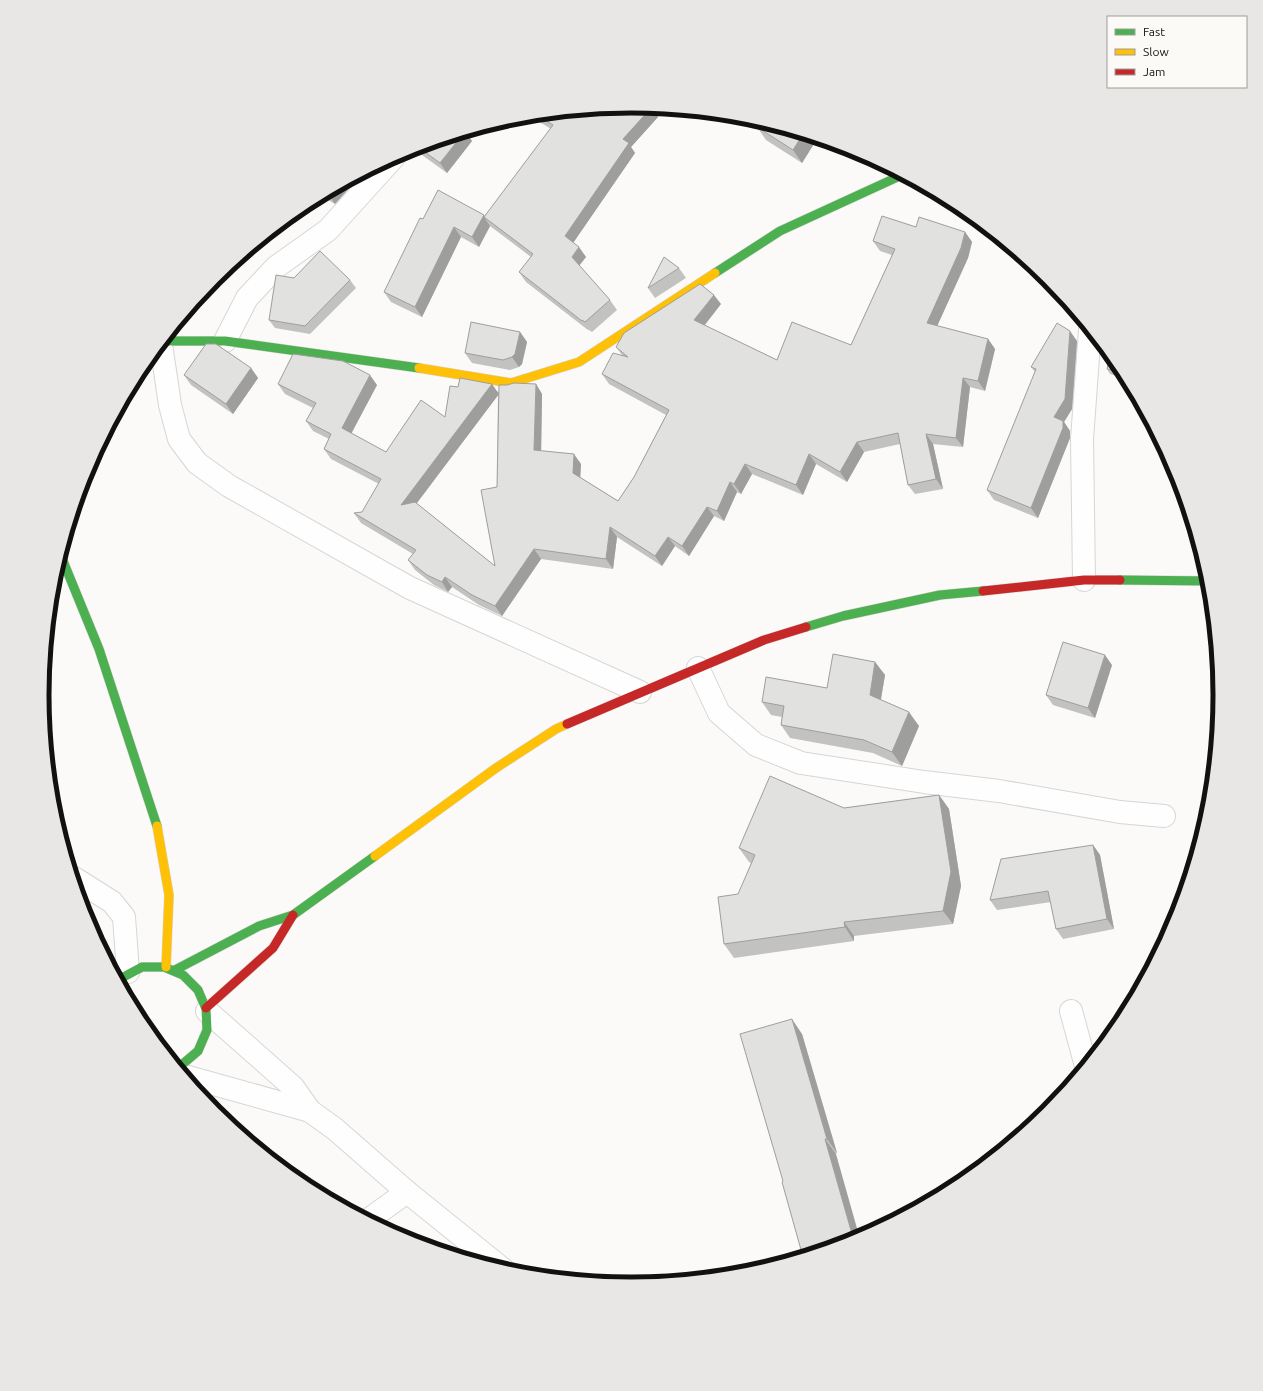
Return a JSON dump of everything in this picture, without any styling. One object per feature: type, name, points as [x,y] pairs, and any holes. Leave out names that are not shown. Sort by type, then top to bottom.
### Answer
[{"type":"street","points":[[225,341],[247,298],[276,267],[328,230],[383,169]]},
{"type":"street","points":[[168,342],[225,341],[467,375],[511,383],[579,362],[780,231],[897,177]]},
{"type":"street","points":[[1084,580],[1082,439],[1090,336]]},
{"type":"street","points":[[162,351],[170,405],[179,439],[197,463],[229,486],[410,588],[640,692]]},
{"type":"street","points":[[64,564],[99,649],[156,820],[169,894],[170,969]]},
{"type":"street","points":[[170,969],[259,926],[293,915],[496,768],[556,729],[764,640],[843,616],[940,595],[1084,580],[1203,581]]},
{"type":"street","points":[[698,668],[719,713],[756,745],[801,763],[924,782],[999,791],[1120,812],[1164,816]]},
{"type":"street","points":[[80,882],[112,902],[124,917],[123,976],[140,967],[153,966],[170,969],[189,979],[200,992],[207,1009],[208,1030],[201,1048],[188,1063],[182,1066]]},
{"type":"street","points":[[207,1009],[273,948],[293,915]]},
{"type":"street","points":[[207,1009],[293,1087],[310,1111],[335,1129],[406,1192],[492,1261]]},
{"type":"street","points":[[1072,1011],[1085,1061]]},
{"type":"street","points":[[192,1078],[310,1111]]},
{"type":"street","points":[[372,1217],[406,1192]]},
{"type":"building","points":[[646,113],[623,139],[629,143],[565,236],[579,247],[572,257],[610,300],[585,322],[519,272],[533,254],[484,217],[553,125],[545,120],[593,114]]},
{"type":"building","points":[[757,127],[782,133],[800,138],[793,150]]},
{"type":"building","points":[[458,140],[440,163],[424,151]]},
{"type":"building","points":[[438,190],[484,215],[472,237],[454,227],[415,307],[384,292],[420,218],[423,219]]},
{"type":"building","points":[[882,216],[916,227],[919,217],[965,232],[961,248],[927,323],[988,339],[978,381],[963,378],[956,438],[926,434],[936,479],[908,485],[898,433],[857,442],[840,472],[809,454],[796,485],[745,464],[734,484],[730,482],[717,511],[707,507],[682,546],[668,537],[655,556],[610,527],[606,559],[534,549],[495,606],[472,595],[445,577],[442,582],[427,575],[408,560],[416,550],[354,513],[362,512],[381,479],[324,449],[331,434],[306,421],[316,403],[278,384],[293,354],[343,361],[370,375],[342,428],[386,452],[421,400],[445,417],[450,386],[458,387],[460,378],[492,384],[401,505],[415,502],[495,566],[481,490],[497,487],[499,385],[514,383],[536,384],[534,450],[574,454],[573,473],[618,501],[634,477],[669,410],[602,374],[613,353],[628,357],[616,347],[624,333],[700,284],[714,295],[694,320],[777,360],[792,322],[851,345],[895,249],[873,241]]},
{"type":"building","points":[[320,251],[350,280],[305,326],[269,320],[276,275],[294,278]]},
{"type":"building","points":[[664,257],[679,268],[648,288]]},
{"type":"building","points":[[471,322],[520,332],[515,354],[512,357],[503,360],[465,353]]},
{"type":"building","points":[[1057,323],[1070,331],[1065,399],[1054,417],[1063,421],[1063,428],[1031,508],[987,490],[1036,369],[1031,367]]},
{"type":"building","points":[[206,344],[216,344],[251,368],[226,404],[184,375]]},
{"type":"building","points":[[1109,361],[1116,371],[1107,369]]},
{"type":"building","points":[[1063,642],[1105,655],[1088,708],[1046,695]]},
{"type":"building","points":[[833,654],[875,662],[870,695],[909,712],[892,752],[864,740],[781,725],[784,706],[762,702],[766,677],[827,688]]},
{"type":"building","points":[[770,776],[844,808],[939,795],[951,872],[943,911],[844,922],[845,927],[724,944],[718,897],[738,894],[755,855],[739,848]]},
{"type":"building","points":[[1093,845],[1107,919],[1056,929],[1048,891],[990,900],[1001,859]]},
{"type":"building","points":[[792,1019],[827,1139],[825,1139],[852,1235],[802,1252],[782,1182],[783,1181],[740,1034]]},
{"type":"traffic: fast","points":[[715,273],[780,231],[897,177]]},
{"type":"traffic: fast","points":[[169,341],[225,341],[419,368]]},
{"type":"traffic: fast","points":[[64,564],[99,649],[157,826]]},
{"type":"traffic: fast","points":[[1120,580],[1203,581]]},
{"type":"traffic: fast","points":[[806,627],[843,616],[940,595],[983,591]]},
{"type":"traffic: fast","points":[[175,970],[259,926],[293,915],[375,856]]},
{"type":"traffic: fast","points":[[122,978],[142,967],[164,967],[183,975],[198,990],[206,1009],[207,1030],[198,1051],[182,1065]]},
{"type":"traffic: slow","points":[[419,368],[511,383],[579,362],[715,273]]},
{"type":"traffic: slow","points":[[375,856],[496,768],[556,729],[567,724]]},
{"type":"traffic: slow","points":[[157,826],[169,895],[166,967]]},
{"type":"traffic: jam","points":[[983,591],[1084,580],[1120,580]]},
{"type":"traffic: jam","points":[[567,724],[764,640],[806,627]]},
{"type":"traffic: jam","points":[[206,1008],[273,948],[293,915]]}]
